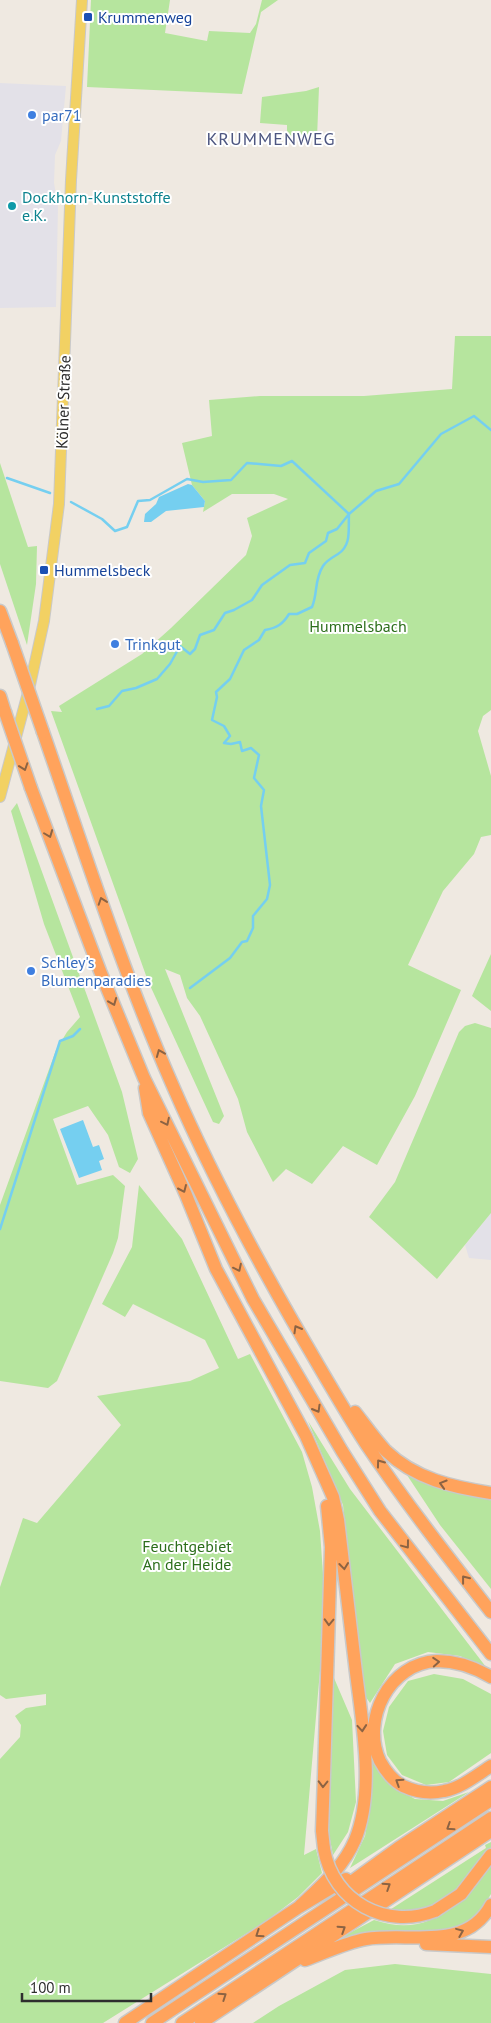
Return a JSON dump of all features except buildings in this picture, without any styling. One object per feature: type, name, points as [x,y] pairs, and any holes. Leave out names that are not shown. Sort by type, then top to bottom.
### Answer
[{"type":"highway","points":[[0,611],[125,965],[172,1082],[208,1162],[258,1259],[321,1371],[366,1444],[439,1545],[491,1612]]},
{"type":"highway","points":[[0,696],[31,788],[100,970],[144,1078],[253,1299],[342,1451],[380,1511],[491,1654]]},
{"type":"highway","points":[[144,1078],[150,1113],[216,1269],[306,1436],[333,1497],[338,1520],[362,1728],[365,1792],[361,1819],[347,1854],[338,1869],[299,1907]]},
{"type":"highway","points":[[321,1371],[380,1444],[398,1460],[436,1481],[461,1489],[491,1493]]},
{"type":"highway","points":[[320,1469],[327,1500],[331,1546],[322,1832],[330,1872],[339,1886],[355,1902],[367,1910],[398,1918],[416,1917],[436,1911],[461,1894],[491,1856]]},
{"type":"highway","points":[[491,1678],[466,1665],[451,1662],[435,1661],[415,1667],[400,1676],[383,1695],[378,1708],[374,1732],[375,1745],[385,1770],[401,1784],[416,1791],[434,1793],[446,1791],[491,1766]]},
{"type":"highway","points":[[125,2023],[299,1907],[398,1848],[491,1787]]},
{"type":"highway","points":[[152,2023],[491,1800]]},
{"type":"highway","points":[[182,2023],[491,1818]]},
{"type":"highway","points":[[201,2023],[491,1831]]},
{"type":"highway","points":[[197,1993],[398,1848]]},
{"type":"highway","points":[[286,1966],[357,1941],[395,1936],[438,1938],[453,1935],[474,1926],[491,1905]]},
{"type":"highway","points":[[395,1936],[410,1942],[429,1945],[491,1947]]},
{"type":"main road","name":"Kölner Straße","points":[[0,797],[30,685],[44,621],[59,504],[71,180],[82,0]]},
{"type":"shaded area","points":[[0,83],[66,86],[61,141],[55,155],[54,183],[58,206],[56,307],[0,308]]},
{"type":"shaded area","points":[[491,1213],[491,1260],[469,1258],[465,1245]]},
{"type":"green space","points":[[91,0],[170,0],[165,33],[207,41],[209,31],[250,33],[256,24],[262,0],[278,0],[261,12],[242,94],[87,87]]},
{"type":"green space","points":[[319,87],[317,138],[287,136],[287,125],[260,123],[262,97],[306,91]]},
{"type":"green space","name":"Hummelsbach","points":[[455,336],[491,336],[491,710],[483,716],[478,731],[491,776],[491,835],[481,837],[474,854],[443,891],[408,965],[461,990],[415,1096],[377,1165],[343,1146],[312,1184],[286,1169],[273,1182],[247,1132],[238,1099],[200,1016],[187,998],[180,975],[165,969],[224,1116],[219,1124],[213,1122],[148,981],[51,711],[62,712],[59,706],[142,654],[246,555],[252,536],[247,518],[288,499],[274,494],[232,494],[203,512],[205,501],[192,485],[182,443],[212,436],[209,400],[260,396],[364,396],[452,389]]},
{"type":"green space","points":[[0,463],[28,547],[37,546],[36,584],[27,645],[0,564]]},
{"type":"green space","points":[[17,803],[122,1092],[138,1159],[130,1173],[119,1167],[108,1135],[88,1106],[53,1119],[77,1185],[113,1175],[125,1186],[118,1238],[113,1253],[57,1381],[48,1388],[0,1381],[0,1205],[56,1050],[67,1032],[80,1017],[44,924],[11,811]]},
{"type":"green space","points":[[491,954],[491,1011],[472,996]]},
{"type":"green space","points":[[475,1023],[491,1028],[491,1213],[437,1279],[369,1217],[395,1182],[459,1032],[465,1026]]},
{"type":"green space","name":"Feuchtgebiet An der Heide","points":[[139,1185],[182,1239],[238,1359],[250,1354],[302,1452],[312,1487],[320,1531],[324,1589],[321,1659],[304,1855],[316,1849],[322,1873],[298,1897],[265,1922],[103,2023],[0,2023],[0,1759],[20,1737],[21,1725],[15,1716],[26,1708],[46,1705],[46,1694],[6,1699],[0,1695],[0,1587],[23,1518],[37,1523],[121,1425],[97,1396],[190,1381],[219,1368],[205,1340],[133,1304],[125,1317],[102,1304],[132,1247]]},
{"type":"green space","points":[[308,1421],[350,1489],[486,1667],[460,1656],[428,1652],[395,1664],[370,1703],[363,1693],[343,1505]]},
{"type":"green space","points":[[405,1472],[491,1499],[491,1589],[440,1525]]},
{"type":"green space","points":[[434,1674],[463,1679],[491,1694],[491,1753],[449,1782],[426,1785],[402,1775],[387,1755],[383,1731],[389,1707],[408,1681]]},
{"type":"green space","points":[[334,1678],[352,1720],[356,1802],[348,1832],[333,1855],[328,1829]]},
{"type":"green space","points":[[369,1741],[376,1766],[391,1786],[415,1799],[443,1801],[469,1792],[350,1868],[365,1836],[371,1803]]},
{"type":"green space","points":[[491,1842],[491,1851],[446,1902],[412,1912],[388,1911],[486,1848],[485,1845]]},
{"type":"green space","points":[[491,1864],[491,1894],[480,1912],[469,1922],[451,1930],[344,1939],[342,1937],[374,1920],[394,1925],[412,1925],[442,1914],[467,1892]]},
{"type":"green space","points":[[395,1964],[491,1974],[491,2023],[253,2023],[279,2006],[345,1970]]},
{"type":"water","points":[[188,484],[192,485],[205,501],[204,507],[166,511],[151,522],[144,522],[145,514],[156,504],[159,497]]},
{"type":"water","points":[[83,1120],[93,1147],[99,1145],[104,1159],[99,1161],[102,1170],[79,1178],[60,1129]]},
{"type":"waterway","name":"Hummelsbach","points":[[97,709],[109,706],[122,691],[136,688],[157,679],[170,664],[180,646],[190,654],[195,649],[200,635],[214,630],[225,613],[252,600],[262,585],[290,565],[305,563],[309,553],[326,541],[328,533],[337,529],[349,514],[376,491],[399,484],[441,434],[474,416],[491,430]]},
{"type":"waterway","points":[[71,502],[102,519],[115,531],[127,527],[138,501],[150,500],[187,479],[203,482],[231,480],[247,463],[281,466],[292,461],[349,514],[347,541],[342,550],[326,562],[320,571],[312,607],[297,614],[289,614],[279,625],[265,630],[259,640],[244,650],[230,679],[216,692],[217,697],[212,720],[224,726],[230,736],[224,743],[240,742],[242,751],[251,748],[259,755],[254,778],[264,790],[261,806],[270,885],[267,899],[253,916],[253,928],[247,941],[242,942],[230,958],[190,988]]},
{"type":"waterway","points":[[7,478],[50,493]]},
{"type":"waterway","points":[[0,1229],[60,1041],[73,1036],[80,1029]]},
{"type":"place","name":"Krummenweg","points":[[88,17]]},
{"type":"place","name":"par71","points":[[32,115]]},
{"type":"place","name":"Dockhorn-Kunststoffe e.K.","points":[[12,206]]},
{"type":"place","name":"Hummelsbeck","points":[[44,570]]},
{"type":"place","name":"Trinkgut","points":[[115,644]]},
{"type":"place","name":"Schley's Blumenparadies","points":[[31,971]]},
{"type":"district","name":"KRUMMENWEG","points":[[271,139]]}]
